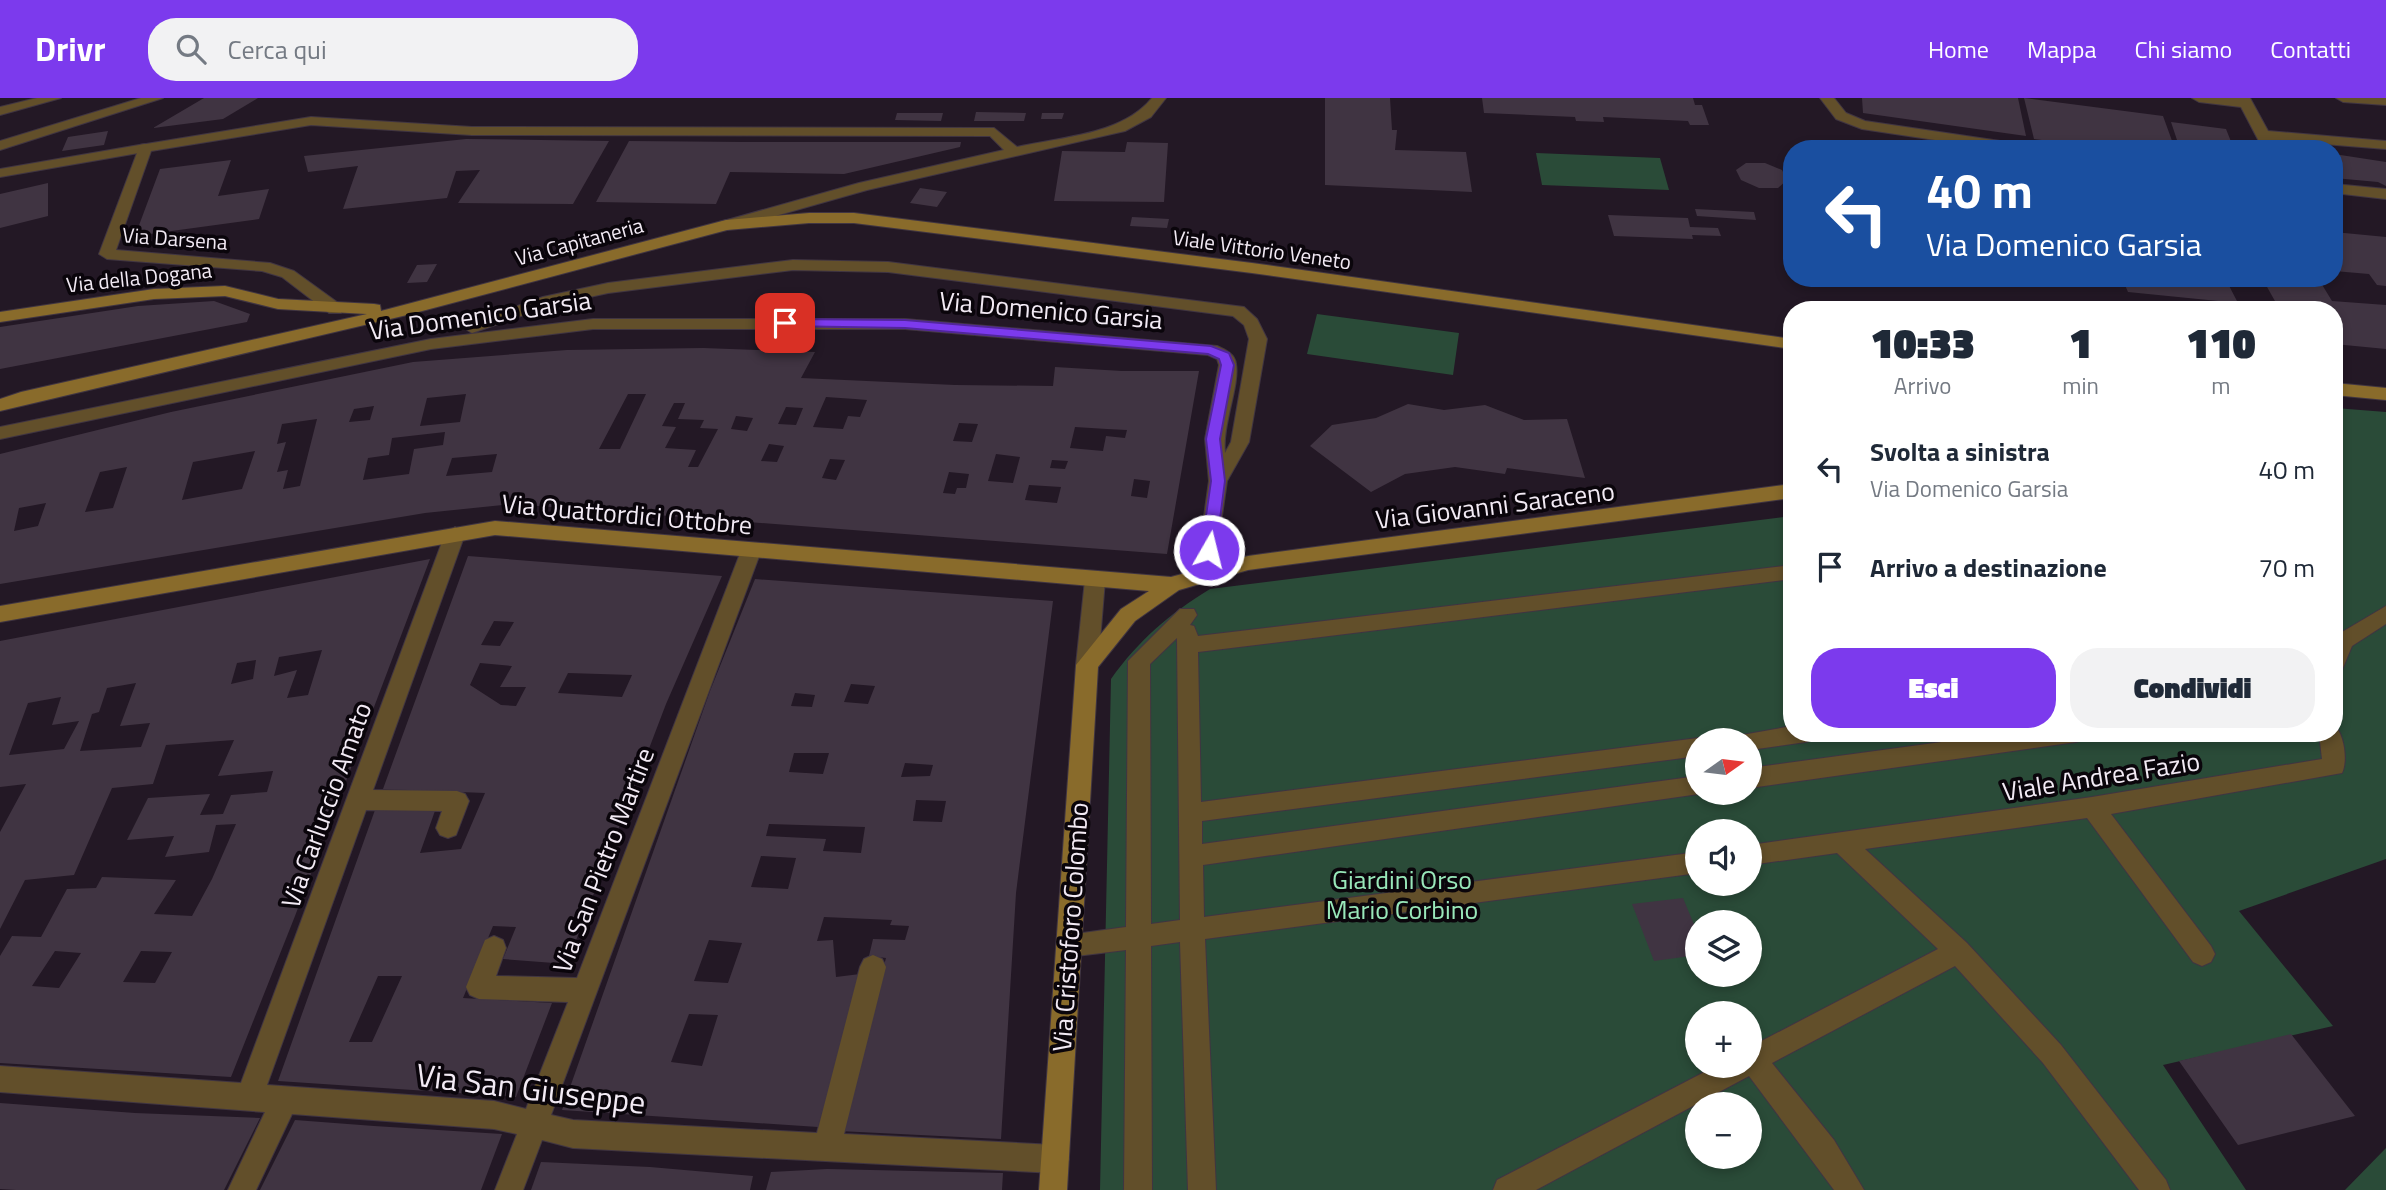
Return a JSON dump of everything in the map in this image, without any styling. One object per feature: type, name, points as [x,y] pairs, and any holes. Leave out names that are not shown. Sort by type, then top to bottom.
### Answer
[{"type":"main road","name":"Viale Vittorio Veneto","points":[[726,225],[809,218],[854,218],[1252,268],[1783,343]]},
{"type":"main road","name":"Via Capitaneria","points":[[0,405],[407,310],[726,225]]},
{"type":"main road","name":"Via della Dogana","points":[[0,317],[154,294],[225,291],[278,304],[335,309],[407,310]]},
{"type":"main road","points":[[2343,390],[2386,394]]},
{"type":"main road","name":"Via Giovanni Saraceno","points":[[1172,584],[1248,563],[1698,506],[1783,492]]},
{"type":"main road","name":"Via Quattordici Ottobre","points":[[0,614],[495,528],[1095,580],[1172,584]]},
{"type":"main road","points":[[1087,665],[1128,615],[1172,584]]},
{"type":"main road","name":"Via Cristoforo Colombo","points":[[1053,1190],[1087,665]]},
{"type":"street","points":[[0,111],[54,98]]},
{"type":"street","points":[[0,148],[156,98]]},
{"type":"street","name":"Via Capitaneria","points":[[726,225],[864,186],[1012,150],[1120,128],[1146,114],[1159,98]]},
{"type":"street","points":[[1826,98],[1841,117],[1862,125],[1965,140]]},
{"type":"street","points":[[2199,98],[2245,101],[2265,140]]},
{"type":"street","points":[[2343,98],[2386,101]]},
{"type":"street","points":[[0,173],[311,121],[472,131],[994,132],[1012,150]]},
{"type":"street","points":[[2262,135],[2324,140]]},
{"type":"street","points":[[2343,142],[2386,145]]},
{"type":"street","points":[[0,148],[25,159],[88,157]]},
{"type":"street","name":"Via Darsena","points":[[145,148],[107,254],[264,266],[288,274],[335,309]]},
{"type":"street","points":[[2343,189],[2386,194]]},
{"type":"street","points":[[431,344],[550,301],[608,288],[793,265],[888,267],[1238,311],[1251,323],[1258,339],[1240,442],[1218,481],[1206,573]]},
{"type":"street","name":"Via Domenico Garsia","points":[[0,433],[431,344],[593,324],[905,324],[1211,350],[1224,356],[1228,365],[1213,439],[1218,481]]},
{"type":"street","name":"Via Carluccio Amato","points":[[250,1097],[455,534]]},
{"type":"street","name":"Via San Pietro Martire","points":[[509,1190],[751,551]]},
{"type":"street","points":[[1188,645],[1783,573]]},
{"type":"street","points":[[1087,665],[1095,580]]},
{"type":"street","points":[[2343,643],[2386,614]]},
{"type":"street","points":[[1138,1190],[1139,661],[1187,615],[1192,930],[1202,1190]]},
{"type":"street","points":[[1762,739],[1783,736]]},
{"type":"street","points":[[1762,776],[2011,742]]},
{"type":"street","name":"Viale Andrea Fazio","points":[[1762,853],[2092,807],[2334,766],[2331,742]]},
{"type":"street","points":[[1190,813],[1685,749]]},
{"type":"street","points":[[1191,856],[1685,788]]},
{"type":"street","points":[[357,800],[457,801],[448,828]]},
{"type":"street","points":[[2092,807],[2202,954]]},
{"type":"street","points":[[1842,843],[1958,951],[2052,1054],[2156,1190]]},
{"type":"street","points":[[1068,946],[1685,864]]},
{"type":"street","points":[[494,948],[480,987],[584,990]]},
{"type":"street","points":[[1762,1055],[1958,951]]},
{"type":"street","points":[[827,1147],[873,967]]},
{"type":"street","points":[[1507,1190],[1718,1078]]},
{"type":"street","points":[[1762,1078],[1824,1150],[1850,1190]]},
{"type":"street","name":"Via San Giuseppe","points":[[0,1079],[494,1115],[573,1134],[1055,1159]]},
{"type":"street","points":[[242,1190],[285,1098]]},
{"type":"green space","points":[[1536,153],[1660,158],[1669,190],[1542,185]]},
{"type":"green space","points":[[1317,314],[1459,333],[1453,375],[1307,354]]},
{"type":"green space","name":"Giardini Orso Mario Corbino","points":[[2343,409],[2386,412],[2386,859],[2239,911],[2333,1026],[2163,1065],[2246,1190],[1100,1190],[1111,679],[1133,652],[1181,608],[1210,589],[1783,517],[1783,742],[2343,742]]},
{"type":"green space","points":[[2386,1148],[2386,1190],[2345,1190]]},
{"type":"building","points":[[204,98],[258,98],[223,119],[153,128]]},
{"type":"building","points":[[1325,98],[1390,98],[1392,130],[1397,130],[1395,150],[1466,152],[1472,192],[1325,185]]},
{"type":"building","points":[[1482,98],[1693,98],[1695,105],[1702,105],[1709,125],[1690,125],[1688,121],[1603,117],[1604,122],[1576,121],[1575,117],[1484,113]]},
{"type":"building","points":[[1862,98],[2018,98],[2026,136],[1863,113]]},
{"type":"building","points":[[2024,98],[2163,116],[2172,140],[2042,140],[2034,139]]},
{"type":"building","points":[[976,112],[1026,113],[1024,121],[974,121]]},
{"type":"building","points":[[897,113],[943,113],[941,121],[895,120]]},
{"type":"building","points":[[1042,113],[1064,113],[1062,119],[1041,119]]},
{"type":"building","points":[[2171,122],[2226,129],[2230,140],[2177,140]]},
{"type":"building","points":[[108,131],[104,145],[62,151],[68,137]]},
{"type":"building","points":[[466,139],[609,141],[573,204],[458,203],[480,170],[456,171],[447,198],[343,209],[358,166],[308,172],[304,156]]},
{"type":"building","points":[[629,141],[961,142],[960,147],[844,174],[730,172],[716,204],[596,202]]},
{"type":"building","points":[[1127,142],[1168,143],[1164,202],[1054,201],[1062,151],[1125,152]]},
{"type":"building","points":[[2343,155],[2386,162],[2386,186],[2378,182],[2343,179]]},
{"type":"building","points":[[231,160],[218,196],[269,189],[259,219],[135,236],[160,169]]},
{"type":"building","points":[[1746,163],[1765,163],[1782,170],[1783,184],[1778,188],[1759,188],[1741,180],[1736,170]]},
{"type":"building","points":[[48,183],[48,216],[0,228],[0,194]]},
{"type":"building","points":[[920,188],[947,192],[937,207],[910,203]]},
{"type":"building","points":[[1695,209],[1754,212],[1756,220],[1697,216]]},
{"type":"building","points":[[1608,215],[1688,218],[1690,227],[1718,228],[1721,236],[1692,235],[1693,239],[1614,236]]},
{"type":"building","points":[[1132,217],[1169,219],[1167,228],[1130,226]]},
{"type":"building","points":[[2343,233],[2386,237],[2386,286],[2377,285],[2369,274],[2343,272]]},
{"type":"building","points":[[437,264],[427,282],[407,283],[417,265]]},
{"type":"building","points":[[2126,287],[2230,287],[2237,301],[2218,301],[2128,292]]},
{"type":"building","points":[[2267,287],[2323,287],[2332,301],[2275,301]]},
{"type":"building","points":[[214,301],[250,314],[247,322],[0,369],[0,327],[138,306]]},
{"type":"building","points":[[2343,302],[2386,305],[2386,349],[2343,345]]},
{"type":"building","points":[[703,348],[815,352],[801,378],[955,385],[1053,386],[1055,367],[1122,371],[1199,371],[1167,554],[512,504],[425,513],[0,584],[0,454],[171,412],[413,362],[567,350]],"holes":[[[466,394],[460,422],[420,426],[427,398]],[[628,394],[646,394],[620,449],[599,449]],[[826,397],[867,400],[860,417],[848,416],[843,429],[813,427]],[[674,403],[685,403],[678,419],[704,420],[700,428],[718,429],[698,467],[688,467],[696,450],[665,448],[676,427],[662,426]],[[374,406],[370,420],[349,422],[354,409]],[[786,407],[803,408],[796,425],[778,424]],[[736,416],[753,418],[747,431],[731,429]],[[317,419],[300,486],[283,489],[288,470],[277,472],[286,442],[277,444],[282,424]],[[959,423],[978,424],[972,442],[953,441]],[[1075,427],[1127,430],[1125,438],[1106,436],[1103,451],[1070,448]],[[445,432],[443,445],[414,449],[409,474],[363,480],[368,458],[389,455],[392,438]],[[769,444],[784,446],[777,462],[761,461]],[[255,451],[242,489],[182,500],[193,462]],[[497,454],[492,472],[446,476],[452,458]],[[996,454],[1020,457],[1013,483],[988,481]],[[830,459],[845,460],[836,480],[822,478]],[[1052,460],[1068,461],[1065,469],[1050,468]],[[127,467],[113,508],[85,512],[100,472]],[[949,472],[969,474],[966,488],[957,488],[955,494],[943,493]],[[1134,479],[1150,481],[1147,498],[1131,496]],[[1029,485],[1061,487],[1057,503],[1025,500]],[[46,503],[38,526],[14,531],[19,508]]]},
{"type":"building","points":[[1408,404],[1444,410],[1485,405],[1524,420],[1567,419],[1585,478],[1507,468],[1505,474],[1455,467],[1405,474],[1371,492],[1310,446],[1332,425],[1376,418]]},
{"type":"building","points":[[468,556],[722,576],[666,704],[567,964],[503,959],[516,927],[493,926],[463,998],[552,1003],[516,1097],[278,1081],[375,810],[436,808],[420,853],[461,849],[485,793],[383,789]],"holes":[[[494,621],[514,622],[500,646],[481,645]],[[480,663],[512,666],[500,687],[526,687],[516,706],[501,705],[470,685]],[[568,673],[632,675],[622,697],[558,693]],[[378,976],[402,976],[372,1042],[349,1042]]]},
{"type":"building","points":[[430,559],[231,1077],[0,1063],[0,956],[12,936],[41,937],[67,889],[96,888],[102,877],[176,880],[154,914],[192,916],[236,824],[216,825],[209,852],[165,857],[174,836],[127,840],[148,798],[210,794],[200,815],[223,814],[231,795],[267,792],[273,771],[218,776],[234,740],[166,745],[153,784],[112,788],[74,875],[25,880],[0,929],[0,832],[26,784],[0,787],[0,641]],"holes":[[[322,650],[308,695],[287,698],[297,670],[274,676],[279,657]],[[256,660],[253,679],[231,684],[237,663]],[[136,683],[120,726],[150,723],[141,747],[80,751],[92,714],[99,712],[107,688]],[[61,697],[52,725],[79,721],[64,749],[9,755],[28,703]],[[55,951],[81,953],[59,988],[32,986]],[[141,951],[172,952],[155,983],[123,982]]]},
{"type":"building","points":[[755,579],[1053,601],[1016,893],[1001,1139],[839,1131],[886,958],[869,956],[873,939],[905,940],[909,926],[890,925],[892,920],[824,917],[817,941],[833,940],[836,977],[860,974],[818,1127],[562,1110],[710,691]],"holes":[[[851,684],[875,686],[868,704],[844,702]],[[795,693],[815,695],[812,707],[791,706]],[[794,753],[829,753],[823,774],[789,772]],[[905,763],[933,765],[930,776],[901,777]],[[916,800],[946,801],[942,822],[913,821]],[[769,824],[865,827],[861,853],[823,851],[826,839],[766,836]],[[761,856],[796,858],[788,889],[751,887]],[[709,940],[742,943],[728,983],[694,981]],[[689,1014],[718,1015],[702,1066],[671,1062]]]},
{"type":"building","points":[[1683,898],[1688,910],[1685,910],[1685,957],[1654,961],[1632,904]]},
{"type":"building","points":[[2291,1034],[2355,1116],[2238,1145],[2179,1061]]},
{"type":"building","points":[[0,1103],[135,1113],[260,1118],[224,1190],[16,1190],[0,1189]]},
{"type":"building","points":[[295,1120],[502,1134],[481,1190],[260,1190]]},
{"type":"building","points":[[541,1162],[650,1167],[753,1176],[750,1190],[531,1190]]},
{"type":"building","points":[[827,1169],[1003,1173],[1002,1190],[766,1190],[771,1172]]},
{"type":"route","points":[[785,323],[905,324],[1211,350],[1224,356],[1228,365],[1213,439],[1218,481],[1209,550]]}]
